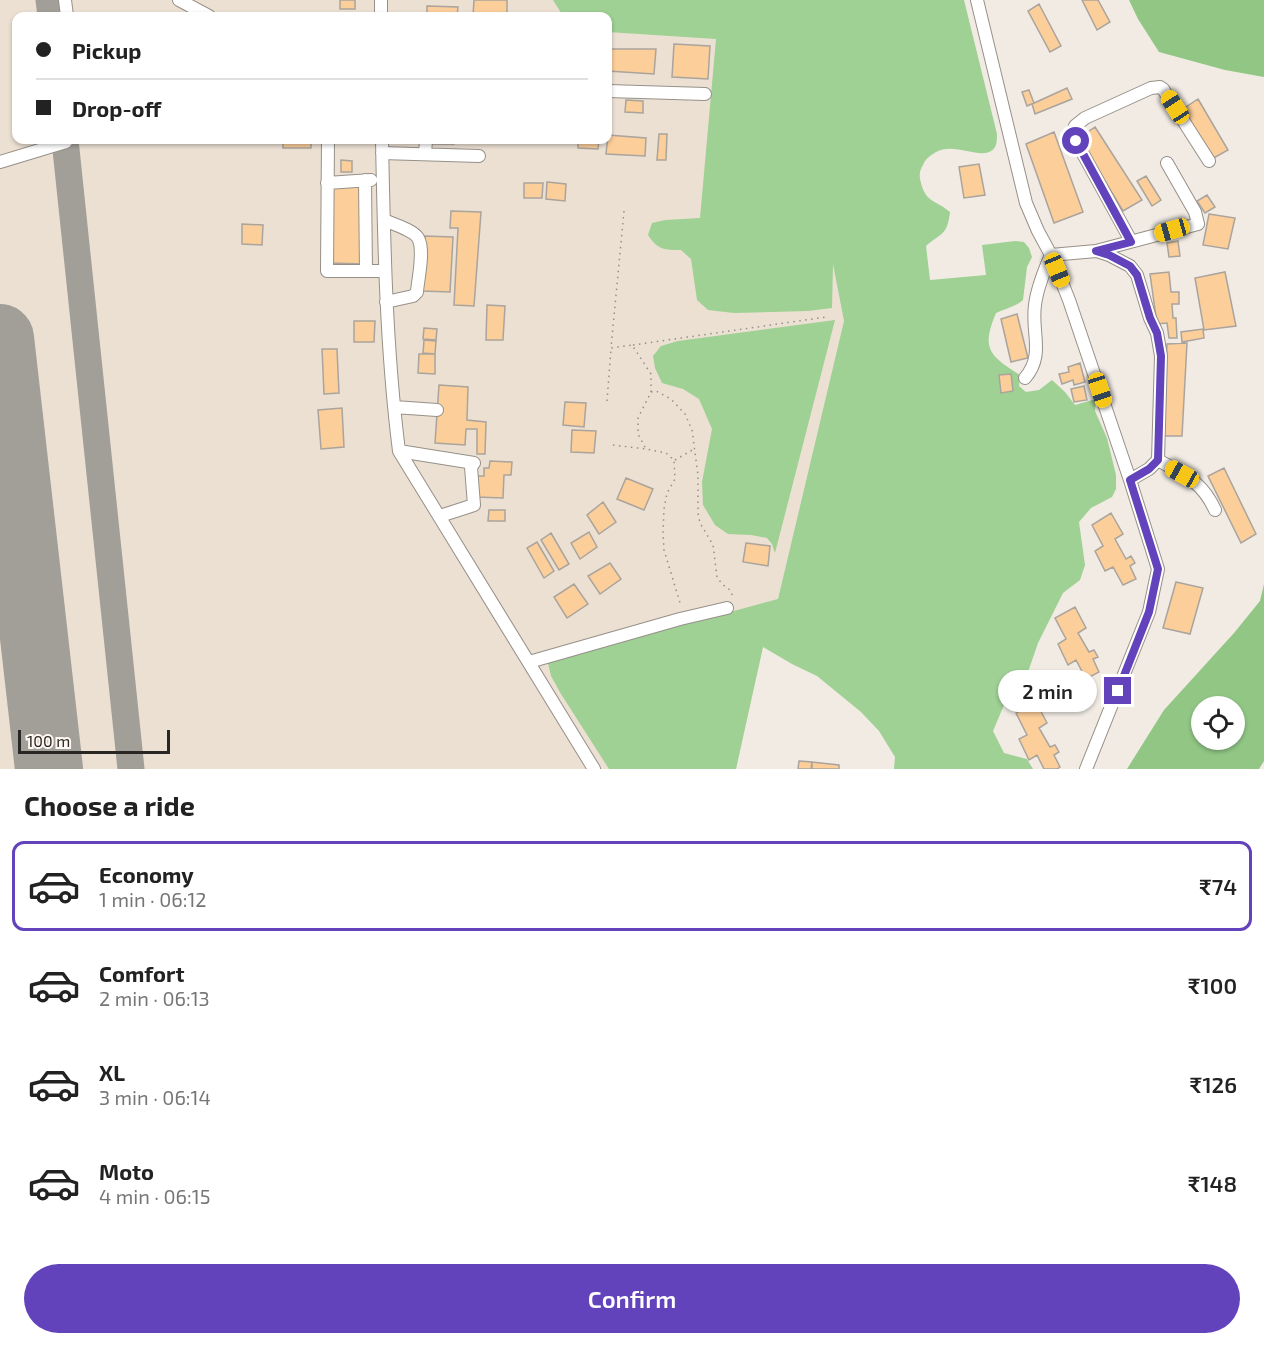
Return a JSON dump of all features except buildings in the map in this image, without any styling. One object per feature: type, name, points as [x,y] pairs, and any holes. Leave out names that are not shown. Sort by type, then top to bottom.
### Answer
[{"type":"lane","points":[[179,0],[202,12]]},
{"type":"lane","points":[[977,0],[1026,203],[1070,300],[1158,569],[1149,612],[1086,769]]},
{"type":"lane","points":[[1131,242],[1076,141],[1073,134],[1075,126],[1085,118],[1151,88],[1160,87],[1209,161]]},
{"type":"lane","points":[[612,91],[705,94]]},
{"type":"lane","points":[[0,162],[59,144]]},
{"type":"lane","points":[[328,144],[327,271],[385,271]]},
{"type":"lane","points":[[382,144],[386,302],[399,451],[594,769]]},
{"type":"lane","points":[[425,154],[426,144]]},
{"type":"lane","points":[[382,153],[479,156]]},
{"type":"lane","points":[[1051,255],[1096,251],[1198,224],[1195,212],[1167,163]]},
{"type":"lane","points":[[327,183],[383,179]]},
{"type":"lane","points":[[365,180],[366,271]]},
{"type":"lane","points":[[384,220],[412,232],[418,237],[421,247],[417,292],[413,296],[386,302]]},
{"type":"lane","points":[[1096,251],[1130,266],[1137,275],[1157,333],[1161,356],[1158,460],[1149,469],[1130,480]]},
{"type":"lane","points":[[1025,378],[1034,364],[1036,352],[1035,303],[1044,270],[1051,255]]},
{"type":"lane","points":[[394,407],[437,410]]},
{"type":"lane","points":[[399,451],[474,463],[471,467],[474,505],[440,516]]},
{"type":"lane","points":[[1158,460],[1199,485],[1209,497],[1215,510]]},
{"type":"lane","points":[[529,662],[727,608]]},
{"type":"path","points":[[607,401],[624,211]]},
{"type":"path","points":[[611,348],[826,317]]},
{"type":"path","points":[[632,345],[651,374],[651,392],[638,418],[638,434],[646,449]]},
{"type":"path","points":[[651,392],[656,391],[671,399],[685,414],[692,430],[698,475],[700,524],[713,545],[717,577],[730,590],[733,597],[732,604],[727,608]]},
{"type":"path","points":[[613,445],[666,453],[674,460],[675,479],[665,501],[663,533],[664,550],[681,606],[680,619]]},
{"type":"path","points":[[674,460],[694,449]]},
{"type":"shaded area","points":[[0,0],[772,0],[829,239],[844,321],[778,599],[763,647],[736,769],[0,769]]},
{"type":"green space","points":[[553,0],[964,0],[997,141],[993,150],[986,153],[943,149],[928,157],[922,167],[920,178],[926,194],[950,212],[945,230],[926,246],[930,280],[986,275],[982,245],[1024,242],[1032,257],[1027,267],[1023,300],[996,313],[989,335],[991,350],[1001,362],[1020,375],[1019,386],[1026,392],[1039,390],[1052,380],[1075,405],[1096,399],[1095,411],[1107,438],[1116,475],[1116,489],[1112,497],[1091,508],[1079,522],[1085,565],[1080,580],[1063,593],[1038,643],[1028,672],[1026,694],[1004,705],[993,731],[1004,753],[1027,759],[1033,769],[894,769],[895,757],[879,731],[861,712],[817,676],[763,647],[736,769],[609,769],[561,694],[551,676],[548,663],[778,599],[844,321],[833,264],[832,308],[734,313],[708,310],[697,300],[691,259],[681,250],[658,246],[648,235],[652,223],[700,218],[716,39],[612,32],[612,12],[560,12]]},
{"type":"green space","points":[[1129,0],[1264,0],[1264,77],[1225,70],[1159,52]]},
{"type":"green space","points":[[835,320],[775,553],[767,538],[728,534],[715,525],[703,505],[702,482],[712,429],[699,399],[683,389],[662,383],[655,368],[653,356],[661,346],[678,341]]},
{"type":"green space","points":[[1264,584],[1264,761],[1259,769],[1127,769],[1164,710],[1260,601]]},
{"type":"taxiway","points":[[49,0],[50,12]]},
{"type":"taxiway","points":[[65,144],[131,769]]},
{"type":"runway","points":[[0,338],[49,769]]},
{"type":"route","points":[[1076,141],[1131,242],[1096,251],[1130,266],[1137,275],[1160,343],[1161,356],[1158,460],[1143,474],[1130,480],[1158,569],[1149,612],[1118,691]]}]
